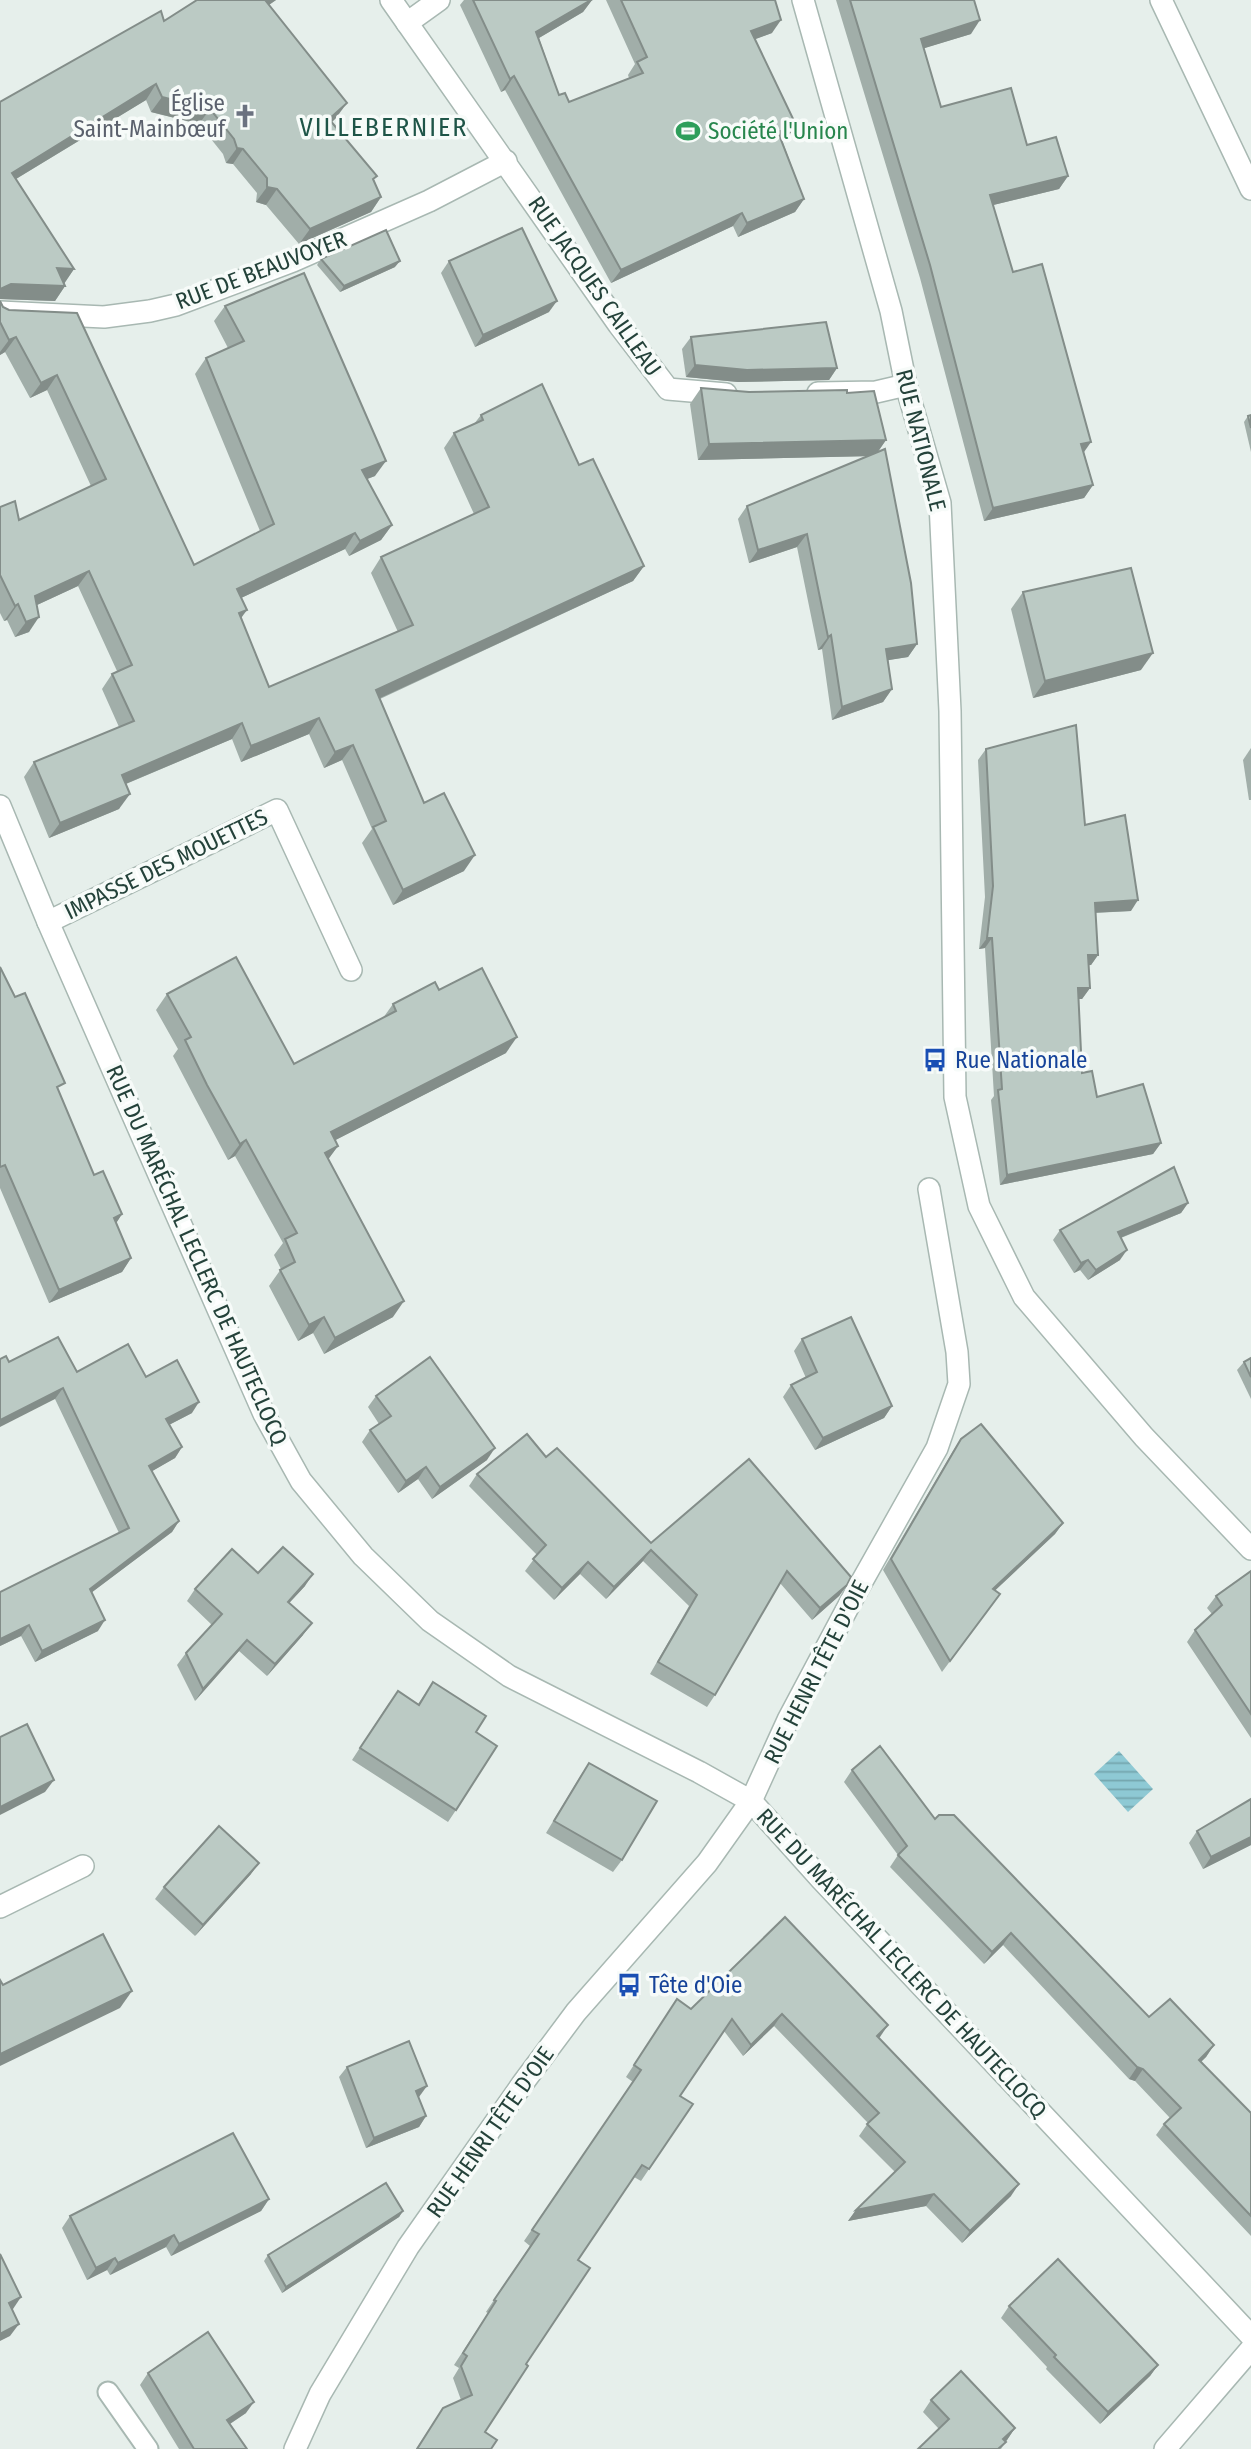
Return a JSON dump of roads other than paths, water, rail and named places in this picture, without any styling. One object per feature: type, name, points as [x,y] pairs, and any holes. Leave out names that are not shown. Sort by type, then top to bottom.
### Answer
[{"type":"street","name":"RUE JACQUES CAILLEAU","points":[[391,0],[619,325],[668,389],[751,395]]},
{"type":"street","points":[[407,23],[439,0]]},
{"type":"street","name":"RUE NATIONALE","points":[[803,0],[891,312],[906,385],[940,503],[950,711],[956,1097],[979,1206],[1024,1297],[1144,1437],[1251,1549]]},
{"type":"street","points":[[1161,0],[1251,189]]},
{"type":"street","name":"RUE DE BEAUVOYER","points":[[0,312],[104,317],[176,305],[293,261],[429,201],[506,161]]},
{"type":"street","points":[[793,394],[876,392],[906,385]]},
{"type":"street","name":"RUE DU MARÉCHAL LECLERC DE HAUTECLOCQ","points":[[0,806],[48,922],[264,1414],[301,1481],[363,1556],[430,1620],[509,1676],[751,1801],[1251,2336]]},
{"type":"street","name":"IMPASSE DES MOUETTES","points":[[48,922],[277,810],[351,970]]},
{"type":"street","name":"RUE HENRI TÊTE D'OIE","points":[[295,2449],[320,2394],[408,2247],[515,2094],[576,2012],[707,1863],[751,1801],[788,1720],[937,1448],[959,1384],[957,1352],[929,1189]]},
{"type":"street","points":[[0,1907],[83,1866]]},
{"type":"street","points":[[1165,2449],[1251,2349]]},
{"type":"lane","points":[[108,2392],[148,2449]]},
{"type":"water","points":[[1119,1751],[1153,1789],[1128,1812],[1094,1774]]},
{"type":"place","name":"Église Saint-Mainbœuf","points":[[245,116]]},
{"type":"place","name":"Société l'Union","points":[[688,131]]},
{"type":"place","name":"Rue Nationale","points":[[935,1060]]},
{"type":"place","name":"Tête d'Oie","points":[[629,1985]]},
{"type":"district","name":"VILLEBERNIER","points":[[384,127]]}]
